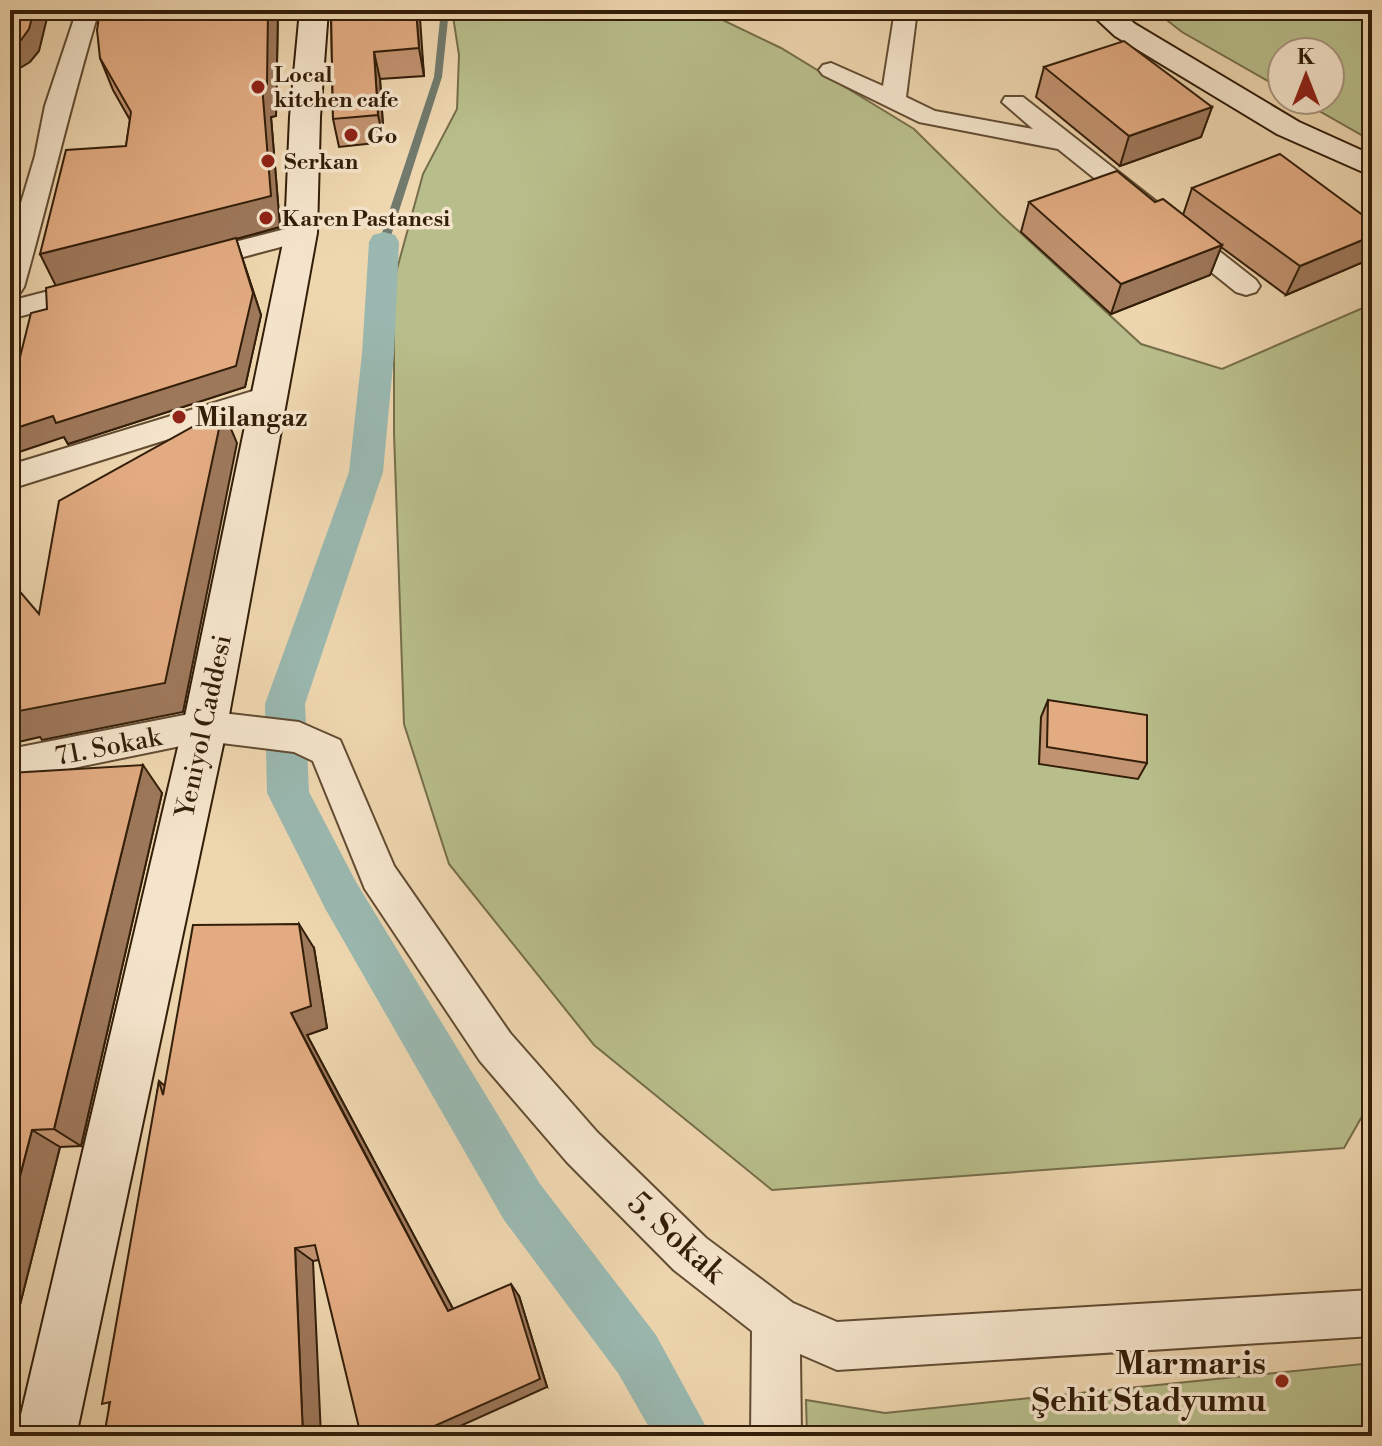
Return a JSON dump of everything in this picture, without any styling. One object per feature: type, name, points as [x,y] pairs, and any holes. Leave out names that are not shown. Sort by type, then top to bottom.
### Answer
[{"type":"street","points":[[10,287],[48,156],[57,106],[88,10]]},
{"type":"street","name":"Yeniyol Caddesi","points":[[46,1436],[205,726],[265,417],[266,398],[301,233],[305,117],[314,10]]},
{"type":"street","points":[[893,100],[906,10]]},
{"type":"street","points":[[1101,10],[1125,30],[1288,128],[1372,167]]},
{"type":"street","points":[[831,70],[928,117],[1066,143]]},
{"type":"street","points":[[1014,102],[1246,286]]},
{"type":"street","points":[[163,270],[301,233]]},
{"type":"street","points":[[10,310],[117,282]]},
{"type":"street","points":[[10,477],[266,398]]},
{"type":"street","name":"5. Sokak","points":[[205,726],[299,737],[327,751],[379,877],[495,1047],[582,1147],[690,1254],[776,1320],[837,1346],[1372,1313]]},
{"type":"street","name":"71. Sokak","points":[[10,765],[205,726]]},
{"type":"street","points":[[776,1320],[776,1436]]},
{"type":"green space","points":[[452,10],[702,10],[781,48],[914,129],[999,213],[1141,344],[1222,369],[1372,304],[1372,1099],[1344,1148],[772,1190],[594,1045],[449,864],[404,724],[394,433],[394,280],[423,174],[457,109],[459,55]]},
{"type":"green space","points":[[1154,10],[1372,10],[1372,141],[1328,116],[1346,116],[1346,36],[1266,36],[1266,80],[1182,32]]},
{"type":"green space","name":"Marmaris Şehit Stadyumu","points":[[1372,1363],[1372,1436],[807,1436],[806,1400],[885,1413]]},
{"type":"building","points":[[10,10],[34,10],[29,29],[21,40],[10,47]]},
{"type":"building","points":[[100,10],[268,10],[267,84],[262,85],[271,196],[40,254],[66,150],[126,146],[131,112],[100,58],[97,30]]},
{"type":"building","points":[[331,10],[416,10],[419,48],[374,52],[378,115],[333,119]]},
{"type":"building","points":[[1124,41],[1212,107],[1129,136],[1044,67]]},
{"type":"building","points":[[1280,154],[1372,222],[1372,236],[1300,266],[1192,188]]},
{"type":"building","points":[[1117,171],[1155,202],[1163,199],[1222,245],[1121,284],[1029,202]]},
{"type":"building","points":[[236,238],[253,293],[236,366],[56,423],[53,416],[10,430],[10,397],[31,313],[47,309],[46,288]]},
{"type":"building","points":[[223,410],[165,683],[10,711],[10,580],[39,614],[59,501]]},
{"type":"building","points":[[1048,700],[1147,715],[1147,763],[1047,747]]},
{"type":"building","points":[[143,765],[54,1129],[32,1130],[10,1214],[10,773]]},
{"type":"building","points":[[299,924],[311,1006],[291,1013],[326,1081],[448,1311],[511,1284],[540,1379],[412,1436],[361,1436],[315,1245],[295,1248],[303,1436],[104,1436],[110,1402],[102,1404],[159,1081],[163,1095],[193,925]]},
{"type":"waterway","points":[[384,242],[438,77],[445,10]]},
{"type":"waterway","points":[[384,242],[378,354],[366,472],[285,704],[288,793],[341,896],[522,1202],[637,1354],[684,1436]]},
{"type":"place","name":"Local kitchen cafe","points":[[258,87]]},
{"type":"place","name":"Go","points":[[351,135]]},
{"type":"place","name":"Serkan","points":[[268,161]]},
{"type":"place","name":"Karen Pastanesi","points":[[266,218]]},
{"type":"place","name":"Milangaz","points":[[179,417]]},
{"type":"place","name":"Marmaris Şehit Stadyumu","points":[[1282,1381]]}]
